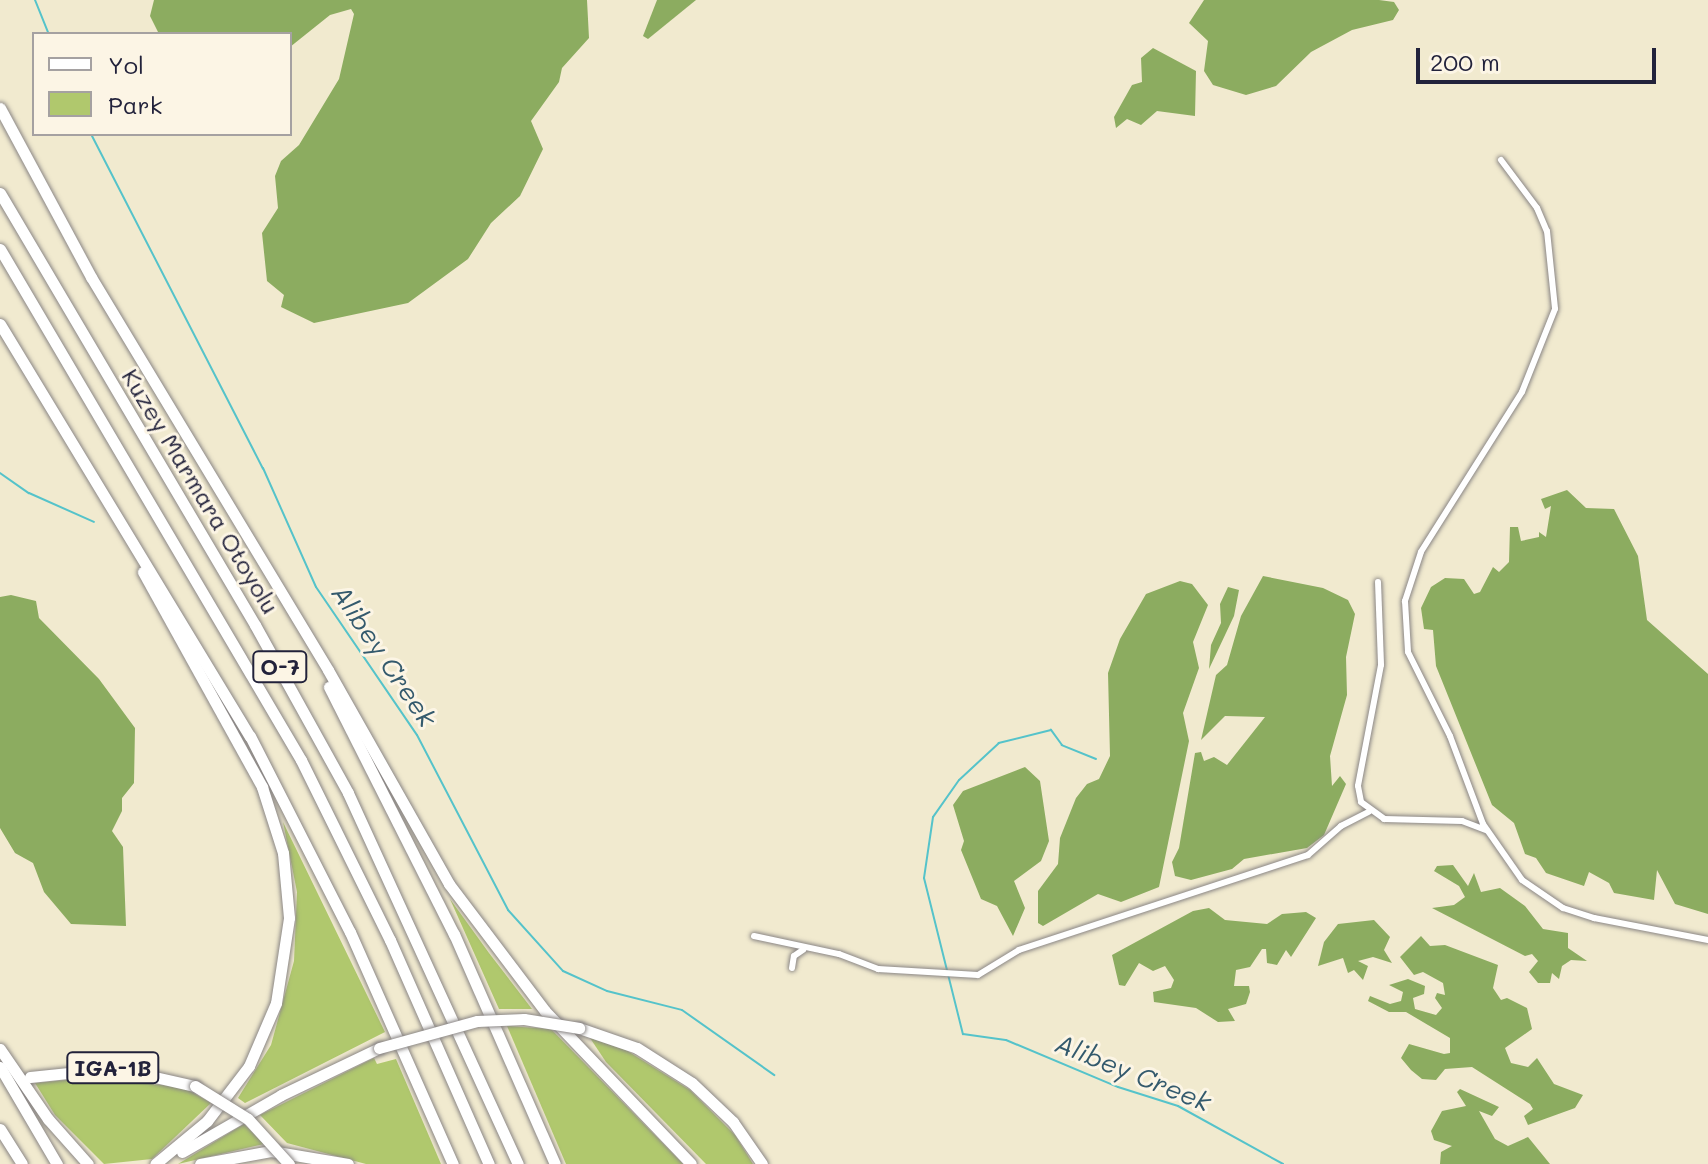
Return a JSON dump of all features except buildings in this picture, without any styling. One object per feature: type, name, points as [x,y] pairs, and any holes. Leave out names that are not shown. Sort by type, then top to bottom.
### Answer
[{"type":"highway","points":[[0,108],[91,277],[296,618],[424,844],[490,943],[573,1042],[691,1164]]},
{"type":"highway","name":"Kuzey Marmara Otoyolu","points":[[0,193],[342,780],[442,988],[518,1164]]},
{"type":"highway","name":"Kuzey Marmara Otoyolu","points":[[0,249],[301,760],[390,940],[489,1164]]},
{"type":"highway","points":[[0,324],[204,657],[285,801],[350,932],[453,1164]]},
{"type":"highway","points":[[121,525],[262,787],[283,853],[288,895],[282,979],[256,1053],[215,1112],[155,1164]]},
{"type":"highway","points":[[296,618],[448,921],[555,1164]]},
{"type":"highway","points":[[163,1164],[255,1108],[379,1048],[477,1021],[524,1019],[579,1028],[637,1048],[692,1083],[733,1122],[762,1164]]},
{"type":"highway","points":[[0,1049],[48,1119],[88,1164]]},
{"type":"highway","points":[[0,1067],[57,1164]]},
{"type":"highway","name":"IGA-1B","points":[[30,1077],[115,1068],[195,1086],[254,1125],[289,1164]]},
{"type":"highway","points":[[0,1129],[22,1164]]},
{"type":"highway","points":[[200,1164],[271,1151],[348,1164]]},
{"type":"street","points":[[1501,160],[1547,231],[1555,309],[1522,392],[1421,552],[1410,577],[1404,620],[1408,652],[1450,736],[1486,830],[1514,873],[1563,908],[1708,940]]},
{"type":"street","points":[[1378,582],[1378,694],[1358,786],[1369,812],[1384,819],[1462,821],[1486,830]]},
{"type":"street","points":[[754,936],[855,958],[878,969],[951,970],[978,975],[1019,950],[1264,873],[1308,855],[1341,826],[1369,812]]},
{"type":"street","points":[[792,968],[794,956],[807,950]]},
{"type":"green space","points":[[154,0],[587,0],[589,38],[562,68],[559,82],[531,121],[543,149],[520,196],[491,223],[468,259],[408,303],[314,323],[281,307],[284,295],[267,281],[262,233],[278,208],[275,176],[281,161],[299,145],[339,79],[354,14],[351,9],[330,15],[292,45],[292,32],[158,32],[150,16]]},
{"type":"green space","points":[[657,0],[696,0],[648,39],[643,36]]},
{"type":"green space","points":[[1204,0],[1379,0],[1394,2],[1399,10],[1393,20],[1352,30],[1311,52],[1276,86],[1246,95],[1213,85],[1204,71],[1208,41],[1189,23]]},
{"type":"green space","points":[[1153,48],[1196,71],[1195,116],[1157,111],[1141,125],[1127,119],[1116,128],[1114,117],[1132,85],[1142,82],[1141,58]]},
{"type":"green space","points":[[1567,490],[1586,508],[1614,509],[1638,556],[1647,620],[1708,674],[1708,914],[1675,904],[1657,870],[1654,900],[1614,893],[1609,883],[1589,872],[1584,886],[1546,873],[1536,858],[1525,854],[1514,823],[1492,805],[1436,666],[1433,630],[1424,629],[1421,608],[1431,587],[1445,578],[1464,579],[1474,594],[1480,592],[1493,567],[1499,572],[1509,562],[1510,527],[1518,527],[1521,541],[1539,537],[1539,532],[1546,537],[1551,506],[1545,509],[1541,499]]},
{"type":"green space","points":[[1263,576],[1323,588],[1348,600],[1355,614],[1346,657],[1347,695],[1330,756],[1332,786],[1340,776],[1346,784],[1324,835],[1307,848],[1244,859],[1232,869],[1191,880],[1175,876],[1172,862],[1179,848],[1195,753],[1201,752],[1204,761],[1214,757],[1227,765],[1265,717],[1225,716],[1201,740],[1216,675],[1227,665],[1241,616]]},
{"type":"green space","points":[[1180,581],[1192,584],[1208,605],[1193,642],[1199,668],[1183,713],[1189,741],[1159,887],[1121,902],[1098,894],[1043,926],[1038,923],[1038,891],[1058,864],[1060,838],[1076,798],[1087,784],[1099,779],[1110,756],[1108,673],[1120,639],[1146,594]]},
{"type":"green space","points":[[1228,587],[1239,590],[1234,616],[1209,669],[1211,645],[1221,623],[1220,604]]},
{"type":"green space","points":[[11,595],[36,601],[39,618],[99,679],[135,728],[134,783],[122,798],[122,811],[112,831],[123,847],[126,926],[71,924],[44,892],[33,863],[15,853],[0,828],[0,597]]},
{"type":"green space","points":[[1025,767],[1040,781],[1049,841],[1041,861],[1014,881],[1025,908],[1013,936],[997,906],[981,899],[961,850],[964,841],[953,805],[963,791]]},
{"type":"green space","points":[[283,822],[385,1032],[245,1103],[238,1098],[271,1045],[294,961],[297,892]]},
{"type":"green space","points":[[1453,865],[1468,886],[1474,873],[1481,892],[1500,888],[1525,906],[1543,929],[1568,933],[1568,948],[1587,961],[1571,960],[1562,966],[1559,979],[1552,973],[1550,983],[1538,983],[1529,972],[1538,961],[1532,954],[1525,956],[1432,908],[1454,905],[1465,897],[1459,886],[1434,871],[1437,866]]},
{"type":"green space","points":[[450,899],[489,953],[532,1009],[499,1009]]},
{"type":"green space","points":[[1209,908],[1225,920],[1267,924],[1282,914],[1306,912],[1316,918],[1291,957],[1286,950],[1277,965],[1267,963],[1266,949],[1262,949],[1250,967],[1236,970],[1234,986],[1249,986],[1250,992],[1246,1004],[1228,1009],[1235,1021],[1218,1022],[1196,1008],[1154,1002],[1153,992],[1171,988],[1174,980],[1165,966],[1153,971],[1139,963],[1125,986],[1119,985],[1112,955],[1193,911]]},
{"type":"green space","points":[[1374,920],[1390,937],[1384,950],[1392,963],[1373,957],[1358,961],[1368,966],[1363,980],[1354,970],[1348,973],[1343,958],[1318,966],[1324,942],[1338,924]]},
{"type":"green space","points":[[1421,936],[1430,946],[1445,945],[1498,965],[1493,988],[1501,1000],[1507,998],[1527,1008],[1532,1029],[1505,1048],[1511,1063],[1528,1067],[1537,1058],[1554,1084],[1583,1095],[1575,1108],[1528,1125],[1524,1116],[1533,1109],[1530,1104],[1472,1067],[1445,1069],[1436,1080],[1422,1079],[1411,1070],[1401,1058],[1409,1044],[1444,1054],[1450,1053],[1450,1038],[1406,1012],[1389,1012],[1368,1001],[1370,996],[1390,1004],[1401,1001],[1403,992],[1389,985],[1408,979],[1425,986],[1424,994],[1413,998],[1415,1009],[1436,1015],[1442,1008],[1435,998],[1437,993],[1445,995],[1443,983],[1423,972],[1414,975],[1400,957]]},
{"type":"green space","points":[[507,1026],[551,1029],[683,1164],[566,1164]]},
{"type":"green space","points":[[590,1038],[626,1050],[690,1090],[735,1135],[753,1164],[706,1164],[606,1062]]},
{"type":"green space","points":[[374,1058],[377,1064],[396,1059],[441,1164],[366,1164],[287,1143],[260,1115]]},
{"type":"green space","points":[[86,1078],[183,1087],[211,1103],[152,1159],[104,1164],[55,1115],[35,1083]]},
{"type":"green space","points":[[1460,1089],[1499,1107],[1492,1116],[1479,1111],[1495,1139],[1508,1146],[1528,1137],[1550,1164],[1440,1164],[1441,1152],[1452,1146],[1434,1140],[1431,1131],[1442,1111],[1466,1106],[1457,1092]]},
{"type":"green space","points":[[244,1124],[264,1144],[178,1164]]},
{"type":"waterway","name":"Alibey Creek","points":[[35,0],[48,32]]},
{"type":"waterway","name":"Alibey Creek","points":[[92,136],[263,468],[316,587],[417,735],[508,910],[563,971],[607,991],[682,1010],[774,1075]]},
{"type":"waterway","points":[[0,473],[29,493],[94,522]]},
{"type":"waterway","points":[[1096,759],[1062,745],[1051,730],[999,743],[959,780],[933,817],[924,878],[963,1034],[1006,1040],[1118,1087],[1178,1106],[1283,1164]]}]
